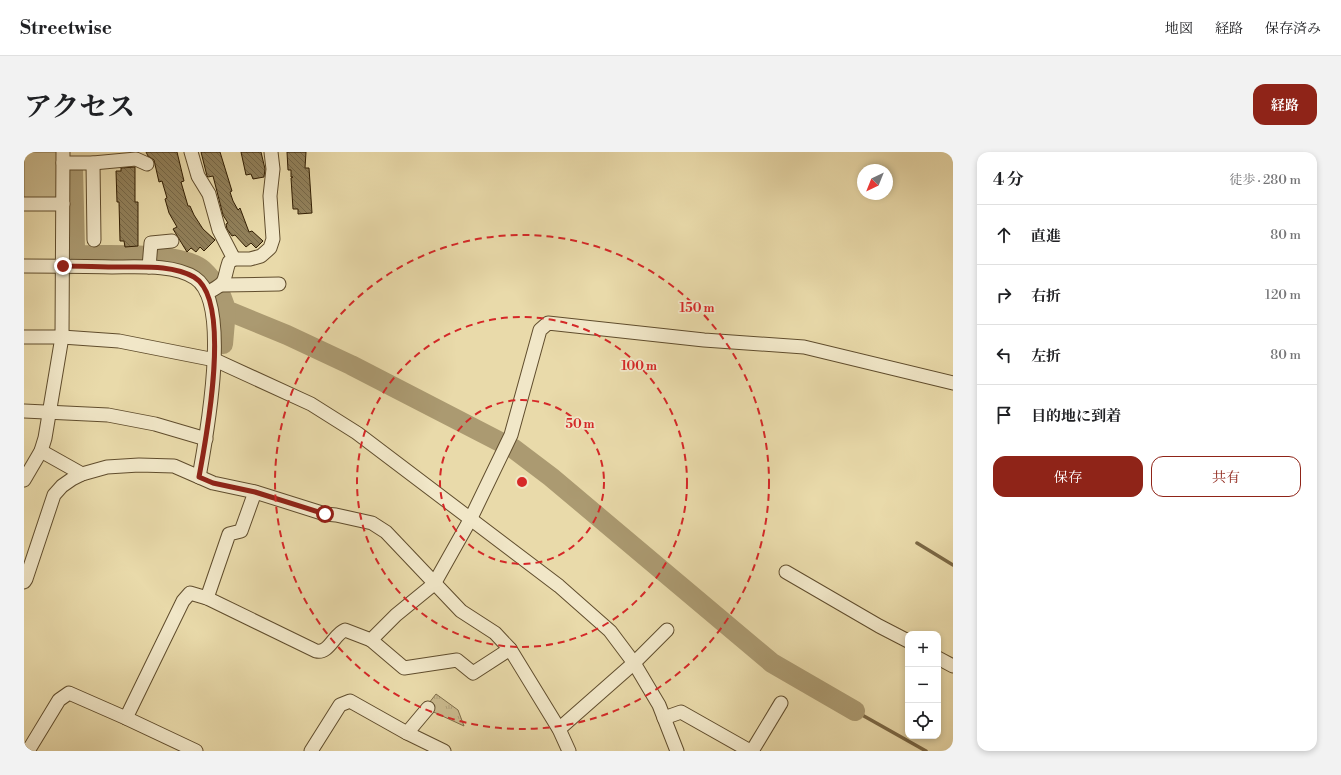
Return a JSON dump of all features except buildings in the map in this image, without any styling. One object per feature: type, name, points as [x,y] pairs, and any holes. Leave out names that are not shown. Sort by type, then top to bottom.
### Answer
[{"type":"street","points":[[191,152],[198,176],[209,194],[219,230],[234,259]]},
{"type":"street","points":[[214,289],[226,279],[229,262],[234,259],[250,259],[261,256],[270,248],[273,238],[270,196],[273,169],[271,152]]},
{"type":"street","points":[[25,477],[41,451],[45,438],[62,337],[63,158],[93,163],[118,156],[136,159],[147,164]]},
{"type":"street","points":[[93,163],[94,240]]},
{"type":"street","points":[[24,204],[63,204]]},
{"type":"street","points":[[149,261],[151,243],[172,241]]},
{"type":"street","points":[[24,266],[63,266],[149,261],[196,278],[214,289],[279,284]]},
{"type":"street","points":[[199,477],[206,439],[215,360],[214,289]]},
{"type":"street","points":[[371,640],[396,615],[434,584],[470,520],[511,435],[540,330],[548,323],[704,340],[804,347],[953,383]]},
{"type":"street","points":[[24,337],[62,337],[119,341],[215,360],[311,404],[357,433],[559,586],[610,631],[634,663],[659,705],[677,751]]},
{"type":"street","points":[[24,411],[108,415],[155,424],[206,439]]},
{"type":"street","points":[[41,451],[82,474]]},
{"type":"street","points":[[24,582],[54,495],[62,486],[82,474],[106,467],[174,466],[213,483],[255,492],[325,514],[372,523],[386,532],[461,611],[495,632],[510,649],[559,729],[569,751]]},
{"type":"street","points":[[207,598],[229,534],[241,531],[255,492]]},
{"type":"street","points":[[786,572],[905,639]]},
{"type":"street","points":[[126,718],[183,601],[190,592],[207,598],[320,652],[324,651],[340,632],[345,630],[371,640],[404,668],[457,660],[473,673],[510,649]]},
{"type":"street","points":[[559,729],[634,663],[667,630]]},
{"type":"street","points":[[941,660],[953,666]]},
{"type":"street","points":[[28,751],[59,700],[69,693],[196,751]]},
{"type":"street","points":[[313,750],[340,705],[350,701],[407,733],[444,751]]},
{"type":"street","points":[[664,718],[682,712],[751,751],[780,703]]},
{"type":"street","points":[[407,733],[428,708]]},
{"type":"green space","points":[[24,152],[63,152],[63,204],[24,204]]},
{"type":"green space","points":[[436,694],[458,710],[464,726],[425,708]]},
{"type":"waterway","points":[[73,169],[75,248],[80,255],[162,257],[193,264],[203,270],[211,279],[220,294],[226,310],[287,335],[351,365],[514,449],[551,477],[772,663],[855,711]]},
{"type":"waterway","points":[[223,344],[226,310]]},
{"type":"waterway","points":[[917,543],[953,565]]},
{"type":"waterway","points":[[855,711],[926,751]]},
{"type":"route","points":[[63,266],[157,268],[181,272],[196,278],[207,292],[214,321],[215,360],[206,439],[199,477],[213,483],[255,492],[325,514]]}]
